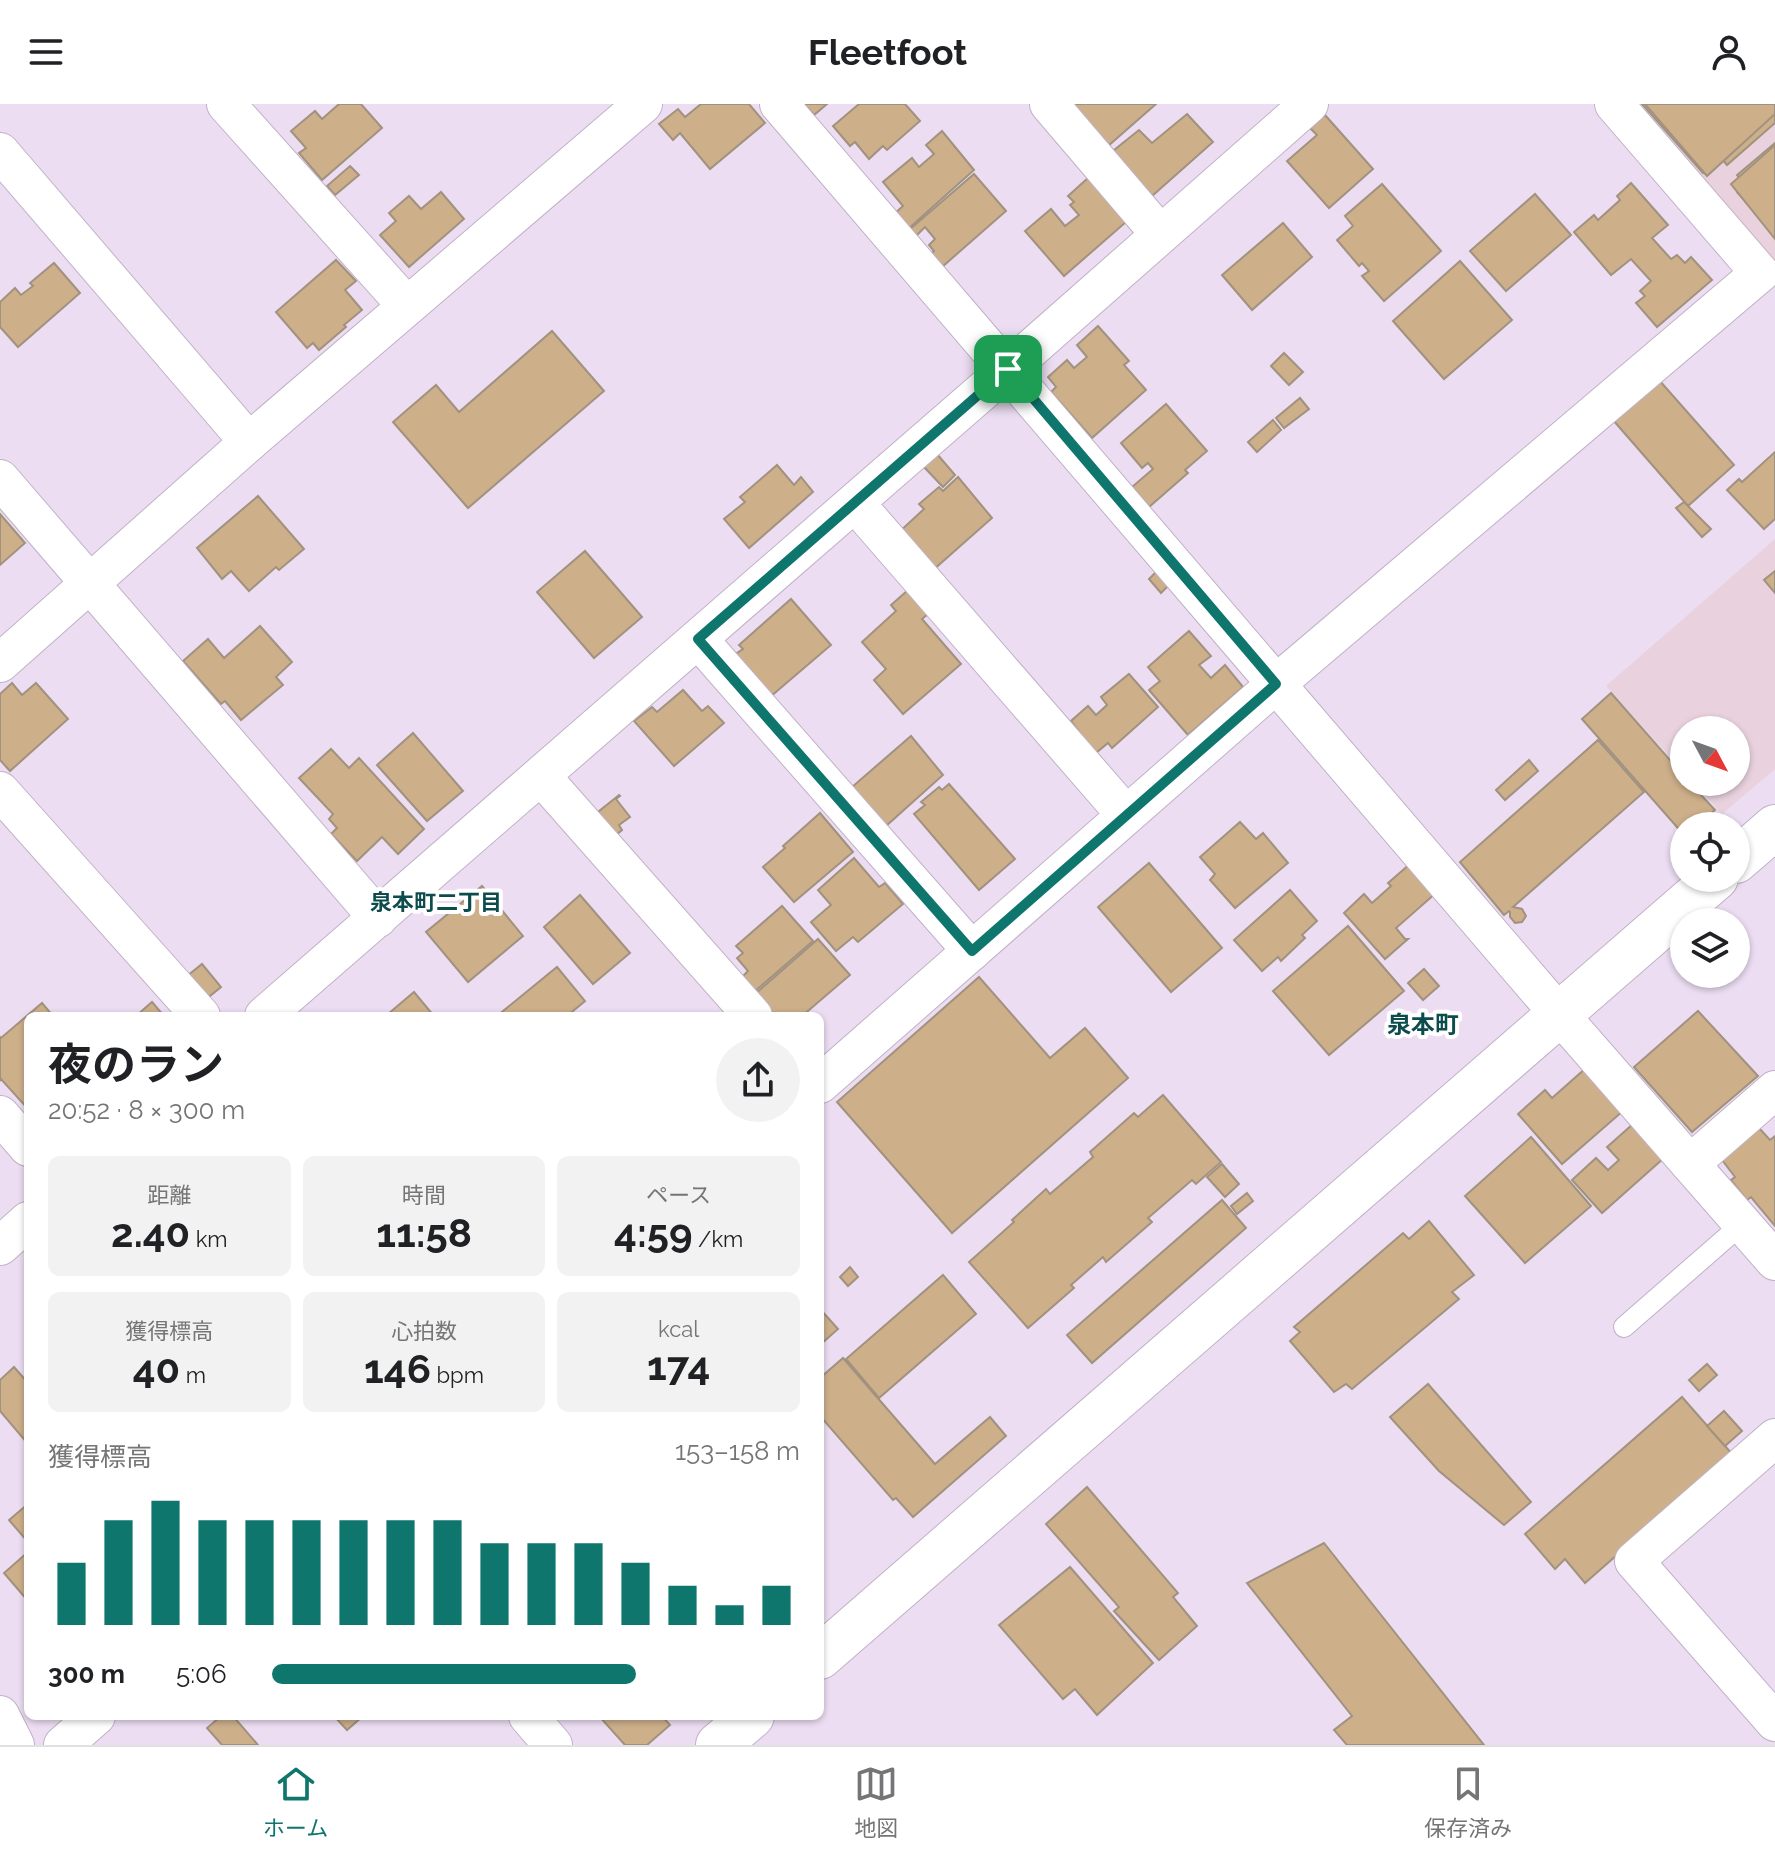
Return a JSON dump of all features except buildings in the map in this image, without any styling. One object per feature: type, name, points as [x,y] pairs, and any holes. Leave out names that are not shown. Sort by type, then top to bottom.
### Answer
[{"type":"street","points":[[226,104],[407,306]]},
{"type":"street","points":[[0,663],[249,442],[643,104]]},
{"type":"street","points":[[779,104],[1559,1014],[1775,1261]]},
{"type":"street","points":[[1049,104],[1160,234]]},
{"type":"street","points":[[269,1012],[1309,104]]},
{"type":"street","points":[[824,1080],[1276,684],[1760,273],[1614,104]]},
{"type":"street","points":[[0,152],[249,442]]},
{"type":"street","points":[[0,479],[378,918]]},
{"type":"street","points":[[855,503],[1126,815]]},
{"type":"street","points":[[698,639],[972,951]]},
{"type":"street","points":[[541,776],[749,1012]]},
{"type":"street","points":[[0,791],[197,1012]]},
{"type":"street","points":[[1750,849],[1775,827]]},
{"type":"street","points":[[824,1654],[1700,892]]},
{"type":"street","points":[[1690,1164],[1775,1090]]},
{"type":"street","points":[[0,1115],[24,1142]]},
{"type":"street","points":[[0,1246],[24,1225]]},
{"type":"street","points":[[1775,1438],[1634,1561],[1775,1722]]},
{"type":"street","points":[[0,1715],[15,1745]]},
{"type":"street","points":[[63,1745],[91,1720]]},
{"type":"street","points":[[531,1720],[553,1745]]},
{"type":"street","points":[[718,1745],[747,1720]]},
{"type":"lane","points":[[1624,1327],[1742,1224]]},
{"type":"shaded area","points":[[1632,104],[1775,104],[1775,269]]},
{"type":"shaded area","points":[[1775,539],[1775,769],[1750,790],[1750,716],[1670,716],[1670,757],[1606,686]]},
{"type":"shaded area","points":[[1706,796],[1743,796],[1724,812],[1720,812]]},
{"type":"district","name":"泉本町二丁目","points":[[436,902]]},
{"type":"district","name":"泉本町","points":[[1423,1024]]},
{"type":"route","points":[[1008,369],[1276,684],[972,951],[698,639],[1008,369]]}]
